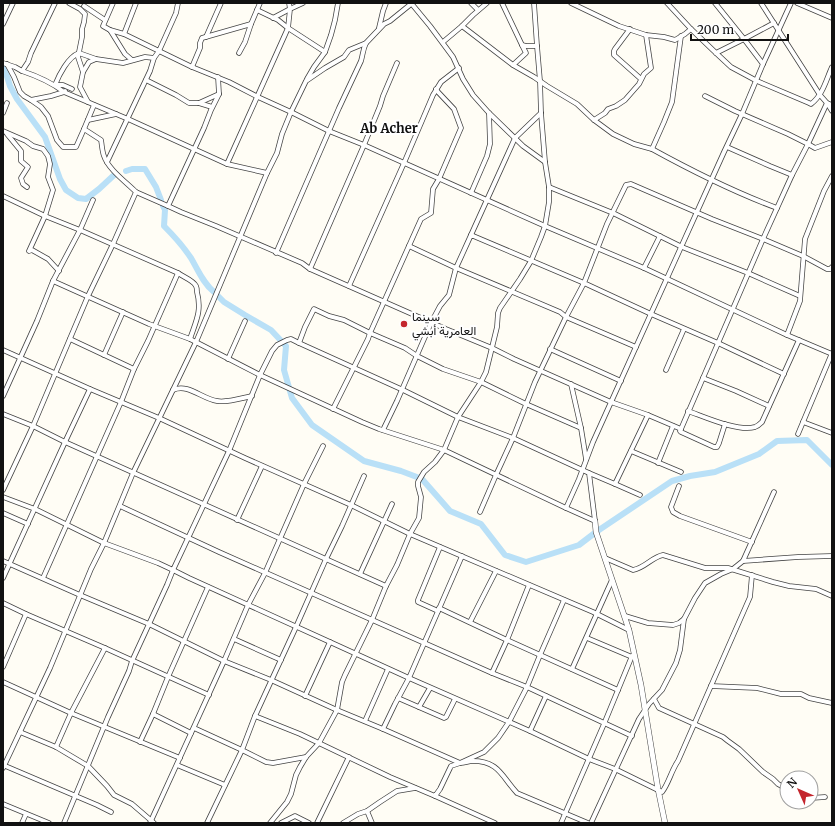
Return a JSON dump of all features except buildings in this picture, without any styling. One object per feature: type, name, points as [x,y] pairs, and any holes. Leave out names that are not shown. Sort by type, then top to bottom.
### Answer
[{"type":"street","points":[[3,24],[14,3]]},
{"type":"street","points":[[22,71],[28,62],[55,3]]},
{"type":"street","points":[[69,3],[84,6],[105,20]]},
{"type":"street","points":[[113,3],[103,26],[110,30],[124,34],[192,67],[218,77],[258,98],[291,112],[329,131],[644,268],[787,335],[832,353],[798,434]]},
{"type":"street","points":[[124,34],[136,3]]},
{"type":"street","points":[[107,162],[176,13],[178,3]]},
{"type":"street","points":[[206,37],[221,3]]},
{"type":"street","points":[[239,53],[245,42],[260,3]]},
{"type":"street","points":[[227,164],[258,98],[288,28],[290,3]]},
{"type":"street","points":[[273,18],[303,3]]},
{"type":"street","points":[[111,812],[3,766],[66,631],[133,473],[196,342],[267,173],[277,153],[282,134],[291,112],[306,81],[325,52],[331,36],[338,3]]},
{"type":"street","points":[[379,28],[382,11],[386,3]]},
{"type":"street","points":[[276,253],[361,61],[363,48],[379,28],[411,3],[443,42],[453,57],[463,79],[473,95],[523,146],[545,162]]},
{"type":"street","points":[[471,3],[478,10]]},
{"type":"street","points":[[443,42],[487,3]]},
{"type":"street","points":[[502,3],[526,53],[513,65]]},
{"type":"street","points":[[270,823],[287,802],[300,767],[306,757],[319,743],[337,710],[342,682],[372,620],[410,534],[419,518],[421,497],[418,482],[424,472],[444,450],[458,417],[486,372],[500,308],[531,261],[545,226],[549,202],[541,113],[534,3]]},
{"type":"street","points":[[571,3],[610,22],[646,35],[664,36],[675,40],[691,29]]},
{"type":"street","points":[[667,3],[691,29],[732,67],[756,81],[811,104],[820,95],[832,67]]},
{"type":"street","points":[[715,3],[763,64]]},
{"type":"street","points":[[761,3],[820,95],[832,111]]},
{"type":"street","points":[[566,508],[650,314],[668,279],[791,3]]},
{"type":"street","points":[[797,3],[832,18]]},
{"type":"street","points":[[83,72],[78,57],[85,14],[84,6]]},
{"type":"street","points":[[257,10],[278,20],[325,52]]},
{"type":"street","points":[[716,53],[774,23]]},
{"type":"street","points":[[192,67],[200,48],[202,38],[251,24]]},
{"type":"street","points":[[462,26],[513,65],[577,104],[594,120],[613,134],[634,144],[652,150],[761,202],[777,208]]},
{"type":"street","points":[[630,29],[613,53],[616,58],[641,79]]},
{"type":"street","points":[[110,30],[125,54],[132,60]]},
{"type":"street","points":[[594,120],[605,113],[608,109],[625,100],[639,84],[644,74],[651,68],[646,35]]},
{"type":"street","points":[[652,150],[672,102],[681,36]]},
{"type":"street","points":[[306,81],[344,57],[349,50],[366,43]]},
{"type":"street","points":[[522,45],[536,46]]},
{"type":"street","points":[[55,85],[59,76],[73,55],[79,53],[96,59],[123,63],[145,57],[154,58]]},
{"type":"street","points":[[88,102],[80,87],[83,72],[88,62],[96,59]]},
{"type":"street","points":[[5,63],[55,85],[64,92],[128,119],[210,157],[227,164],[267,173]]},
{"type":"street","points":[[5,63],[14,77],[20,92],[41,107],[48,116],[57,140],[63,147],[76,147],[94,105]]},
{"type":"street","points":[[310,269],[364,145],[380,106],[382,96],[397,63]]},
{"type":"street","points":[[349,286],[436,89],[441,82],[459,68]]},
{"type":"street","points":[[168,206],[219,94],[218,77]]},
{"type":"street","points":[[146,80],[189,103],[199,103],[212,107]]},
{"type":"street","points":[[55,85],[63,85],[72,89]]},
{"type":"street","points":[[31,100],[51,96],[80,87]]},
{"type":"street","points":[[333,409],[368,339],[421,219],[431,213],[433,189],[439,179],[461,128],[454,109],[436,89]]},
{"type":"street","points":[[199,103],[219,94]]},
{"type":"street","points":[[705,96],[815,148],[832,142]]},
{"type":"street","points":[[827,103],[832,105]]},
{"type":"street","points":[[681,429],[763,239],[827,103]]},
{"type":"street","points":[[3,113],[7,104]]},
{"type":"street","points":[[471,193],[487,156],[490,144],[489,113]]},
{"type":"street","points":[[383,430],[431,323],[440,306],[449,295],[456,268],[515,138],[541,113]]},
{"type":"street","points":[[88,120],[116,114]]},
{"type":"street","points":[[84,129],[101,140],[104,156],[111,168],[136,192],[302,264],[310,269],[431,323],[492,348],[611,402],[681,429],[680,431],[714,447],[717,447],[719,443],[725,424]]},
{"type":"street","points":[[4,132],[22,152],[21,162],[28,167],[22,178],[22,184],[27,187]]},
{"type":"street","points":[[4,132],[26,141],[33,146],[43,149],[48,156],[50,164],[48,177],[53,190],[45,216],[29,251],[32,250],[48,259],[59,271]]},
{"type":"street","points":[[727,147],[792,175]]},
{"type":"street","points":[[787,335],[798,306],[800,296],[804,243],[807,232],[832,176]]},
{"type":"street","points":[[480,512],[513,438],[540,370],[584,283],[597,248],[626,185],[631,184],[763,239],[803,256],[827,269],[832,267]]},
{"type":"street","points":[[548,187],[613,214],[682,247],[748,273],[800,296]]},
{"type":"street","points":[[3,490],[33,426],[88,296],[136,192]]},
{"type":"street","points":[[3,196],[45,216],[178,273],[190,280],[196,286],[199,309],[190,338]]},
{"type":"street","points":[[3,396],[21,358],[53,281],[80,230],[93,200]]},
{"type":"street","points":[[470,235],[584,283],[784,374]]},
{"type":"street","points":[[644,268],[660,236]]},
{"type":"street","points":[[409,246],[636,347]]},
{"type":"street","points":[[43,578],[121,402],[134,369],[178,273]]},
{"type":"street","points":[[53,281],[155,326],[190,338],[260,375],[333,409],[383,430],[444,450],[595,521]]},
{"type":"street","points":[[299,343],[314,308],[329,316],[344,320],[405,348],[443,369],[481,382],[581,428]]},
{"type":"street","points":[[104,355],[123,312]]},
{"type":"street","points":[[228,359],[245,321]]},
{"type":"street","points":[[666,370],[684,329]]},
{"type":"street","points":[[70,339],[134,369]]},
{"type":"street","points":[[64,823],[132,661],[203,504],[229,451],[260,375],[272,351],[280,343],[290,339],[458,417],[513,438],[640,495]]},
{"type":"street","points":[[688,411],[744,429],[755,427],[762,422],[799,340]]},
{"type":"street","points":[[550,349],[621,381]]},
{"type":"street","points":[[3,350],[55,374],[159,418],[262,466],[351,505],[410,534],[597,614],[629,630]]},
{"type":"street","points":[[703,378],[769,406]]},
{"type":"street","points":[[571,384],[586,459]]},
{"type":"street","points":[[173,390],[177,388],[186,389],[219,402],[252,396]]},
{"type":"street","points":[[3,578],[90,389]]},
{"type":"street","points":[[3,414],[33,426],[133,473],[386,586]]},
{"type":"street","points":[[615,484],[648,415]]},
{"type":"street","points":[[803,422],[832,433]]},
{"type":"street","points":[[658,463],[673,426]]},
{"type":"street","points":[[20,732],[56,747],[88,766],[114,795],[132,804],[152,822],[248,605],[265,572],[304,484],[324,446]]},
{"type":"street","points":[[631,451],[681,472]]},
{"type":"street","points":[[237,520],[262,466]]},
{"type":"street","points":[[589,473],[596,532],[625,616],[629,630],[633,657],[641,685],[644,710],[665,823]]},
{"type":"street","points":[[207,823],[242,750],[271,680],[364,476]]},
{"type":"street","points":[[679,486],[671,506],[673,512],[680,516],[752,542]]},
{"type":"street","points":[[625,616],[648,623],[679,624],[684,619],[705,583],[721,574],[733,570],[742,561],[774,492]]},
{"type":"street","points":[[3,497],[35,509],[104,542],[158,563],[430,688],[530,731],[589,759],[615,769],[662,792],[666,787],[750,597],[752,575]]},
{"type":"street","points":[[360,574],[392,504]]},
{"type":"street","points":[[120,506],[311,593],[527,687],[632,736]]},
{"type":"street","points":[[3,513],[28,524]]},
{"type":"street","points":[[440,547],[418,602],[470,622],[618,690]]},
{"type":"street","points":[[605,558],[633,570],[638,569],[657,556],[664,555],[705,568],[722,568],[733,570],[789,586],[816,589],[832,596]]},
{"type":"street","points":[[383,729],[409,678],[462,556]]},
{"type":"street","points":[[742,561],[832,556]]},
{"type":"street","points":[[3,561],[149,624],[224,661],[271,680],[460,763],[473,761],[493,765],[500,771],[517,793],[590,823],[639,719],[644,710],[662,690],[676,663],[680,650],[684,619]]},
{"type":"street","points":[[470,622],[496,571]]},
{"type":"street","points":[[572,669],[612,580]]},
{"type":"street","points":[[492,673],[529,585]]},
{"type":"street","points":[[140,742],[208,587]]},
{"type":"street","points":[[435,796],[451,766],[484,752],[498,738],[509,722],[527,687],[564,600]]},
{"type":"street","points":[[3,603],[209,695]]},
{"type":"street","points":[[3,667],[26,614]]},
{"type":"street","points":[[586,638],[633,657]]},
{"type":"street","points":[[234,639],[281,660]]},
{"type":"street","points":[[306,696],[330,642]]},
{"type":"street","points":[[56,747],[71,713],[105,648]]},
{"type":"street","points":[[561,823],[633,657]]},
{"type":"street","points":[[365,721],[388,669]]},
{"type":"street","points":[[3,682],[36,698],[180,758]]},
{"type":"street","points":[[711,686],[758,688],[781,694],[801,694],[809,698],[832,702]]},
{"type":"street","points":[[419,707],[430,688]]},
{"type":"street","points":[[530,731],[546,696]]},
{"type":"street","points":[[398,698],[444,718],[446,717],[455,699]]},
{"type":"street","points":[[654,699],[659,708],[723,737],[739,748],[763,772],[779,785]]},
{"type":"street","points":[[153,714],[191,733]]},
{"type":"street","points":[[255,716],[319,743],[415,788],[495,823]]},
{"type":"street","points":[[194,728],[266,762],[272,763],[306,757]]},
{"type":"street","points":[[317,823],[349,757]]},
{"type":"street","points":[[177,765],[225,785]]},
{"type":"street","points":[[345,822],[358,814],[367,812],[397,791],[415,788]]},
{"type":"street","points":[[819,797],[825,797]]},
{"type":"street","points":[[3,804],[49,823]]},
{"type":"street","points":[[367,812],[372,823]]},
{"type":"street","points":[[22,823],[26,814]]},
{"type":"street","points":[[281,823],[294,816],[309,823]]},
{"type":"waterway","points":[[3,68],[17,99],[45,137],[60,179],[66,190],[78,198],[86,199],[116,174]]},
{"type":"waterway","points":[[126,171],[132,169],[145,169],[156,187],[161,200]]},
{"type":"waterway","points":[[163,206],[165,210],[164,226],[185,249],[204,280],[214,292]]},
{"type":"waterway","points":[[218,296],[224,302],[271,330],[286,346],[284,370],[292,398],[312,425],[364,461],[401,471],[422,479],[450,511],[481,524],[505,555],[526,562],[579,545],[672,481],[690,476],[715,472],[759,454],[777,441],[807,440],[832,465]]},
{"type":"place","name":"سينما العامرية أبشي","points":[[404,324]]},
{"type":"district","name":"Ab Acher","points":[[389,128]]}]
